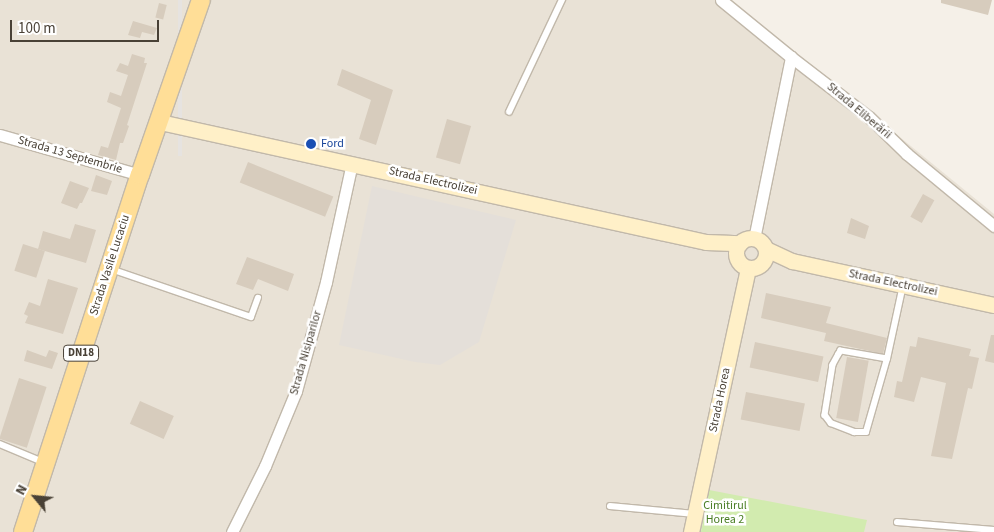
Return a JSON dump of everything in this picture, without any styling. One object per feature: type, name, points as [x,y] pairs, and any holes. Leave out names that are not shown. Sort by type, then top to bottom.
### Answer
[{"type":"main road","name":"Strada Vasile Lucaciu","points":[[23,532],[140,175],[201,0]]},
{"type":"street","name":"Strada Eliberării","points":[[721,0],[869,117],[907,154],[994,226]]},
{"type":"street","points":[[764,256],[756,268],[748,268],[741,264],[791,57]]},
{"type":"street","name":"Strada Electrolizei","points":[[160,122],[706,242],[744,246],[761,242],[764,256],[994,305]]},
{"type":"street","name":"Strada 13 Septembrie","points":[[0,135],[140,175]]},
{"type":"street","name":"Strada Nisiparilor","points":[[232,532],[264,466],[296,391],[326,282],[352,163]]},
{"type":"street","name":"Strada Horea","points":[[691,532],[748,268]]},
{"type":"lane","points":[[509,112],[562,0]]},
{"type":"lane","points":[[109,268],[251,317],[258,298]]},
{"type":"lane","points":[[887,360],[841,351],[833,365],[825,415],[831,423],[854,432],[866,432],[887,360],[903,285]]},
{"type":"lane","points":[[0,444],[45,463]]},
{"type":"lane","points":[[610,506],[695,514]]},
{"type":"lane","points":[[897,522],[994,530]]},
{"type":"shaded area","points":[[0,0],[732,0],[994,214],[994,532],[0,532]]},
{"type":"shaded area","points":[[178,0],[182,0],[182,156],[178,156]]},
{"type":"shaded area","points":[[372,186],[516,220],[479,342],[440,365],[415,362],[339,345]]},
{"type":"green space","name":"Cimitirul Horea 2","points":[[709,490],[867,520],[864,532],[701,532]]},
{"type":"building","points":[[941,0],[992,0],[988,15],[941,3]]},
{"type":"building","points":[[159,3],[167,5],[163,19],[155,18]]},
{"type":"building","points":[[133,21],[157,28],[154,35],[142,32],[140,38],[128,35]]},
{"type":"building","points":[[132,54],[145,58],[144,63],[147,63],[127,125],[129,126],[123,143],[120,143],[116,160],[98,155],[101,146],[108,148],[121,108],[107,102],[110,92],[121,96],[128,75],[116,71],[120,63],[128,66]]},
{"type":"building","points":[[342,69],[393,90],[376,145],[359,139],[371,100],[337,85]]},
{"type":"building","points":[[447,119],[471,126],[460,164],[436,157]]},
{"type":"building","points":[[248,162],[333,196],[325,217],[240,182]]},
{"type":"building","points":[[96,175],[112,181],[107,195],[91,191]]},
{"type":"building","points":[[70,181],[89,188],[77,209],[61,203]]},
{"type":"building","points":[[923,194],[934,200],[922,223],[910,217]]},
{"type":"building","points":[[851,218],[869,226],[865,239],[847,233]]},
{"type":"building","points":[[75,224],[96,230],[86,263],[38,249],[43,231],[70,239]]},
{"type":"building","points":[[23,244],[45,251],[36,278],[14,271]]},
{"type":"building","points":[[247,257],[294,274],[288,291],[258,279],[253,290],[236,284]]},
{"type":"building","points":[[48,279],[78,288],[63,334],[25,323],[28,316],[24,314],[29,302],[40,306]]},
{"type":"building","points":[[766,293],[831,307],[826,323],[887,338],[883,354],[824,341],[826,333],[761,318]]},
{"type":"building","points":[[991,335],[994,335],[994,363],[985,361]]},
{"type":"building","points":[[918,337],[971,349],[969,356],[979,358],[972,389],[968,388],[952,459],[931,456],[946,383],[921,377],[914,402],[894,397],[897,381],[902,382],[910,346],[916,347]]},
{"type":"building","points":[[755,342],[823,357],[818,382],[750,367]]},
{"type":"building","points":[[27,350],[46,357],[49,350],[58,353],[52,369],[24,361]]},
{"type":"building","points":[[847,357],[869,361],[858,422],[836,418]]},
{"type":"building","points":[[19,378],[47,387],[27,448],[0,439]]},
{"type":"building","points":[[746,392],[805,403],[800,431],[741,419]]},
{"type":"building","points":[[140,401],[174,416],[164,439],[130,424]]},
{"type":"place","name":"Ford","points":[[311,144]]}]
